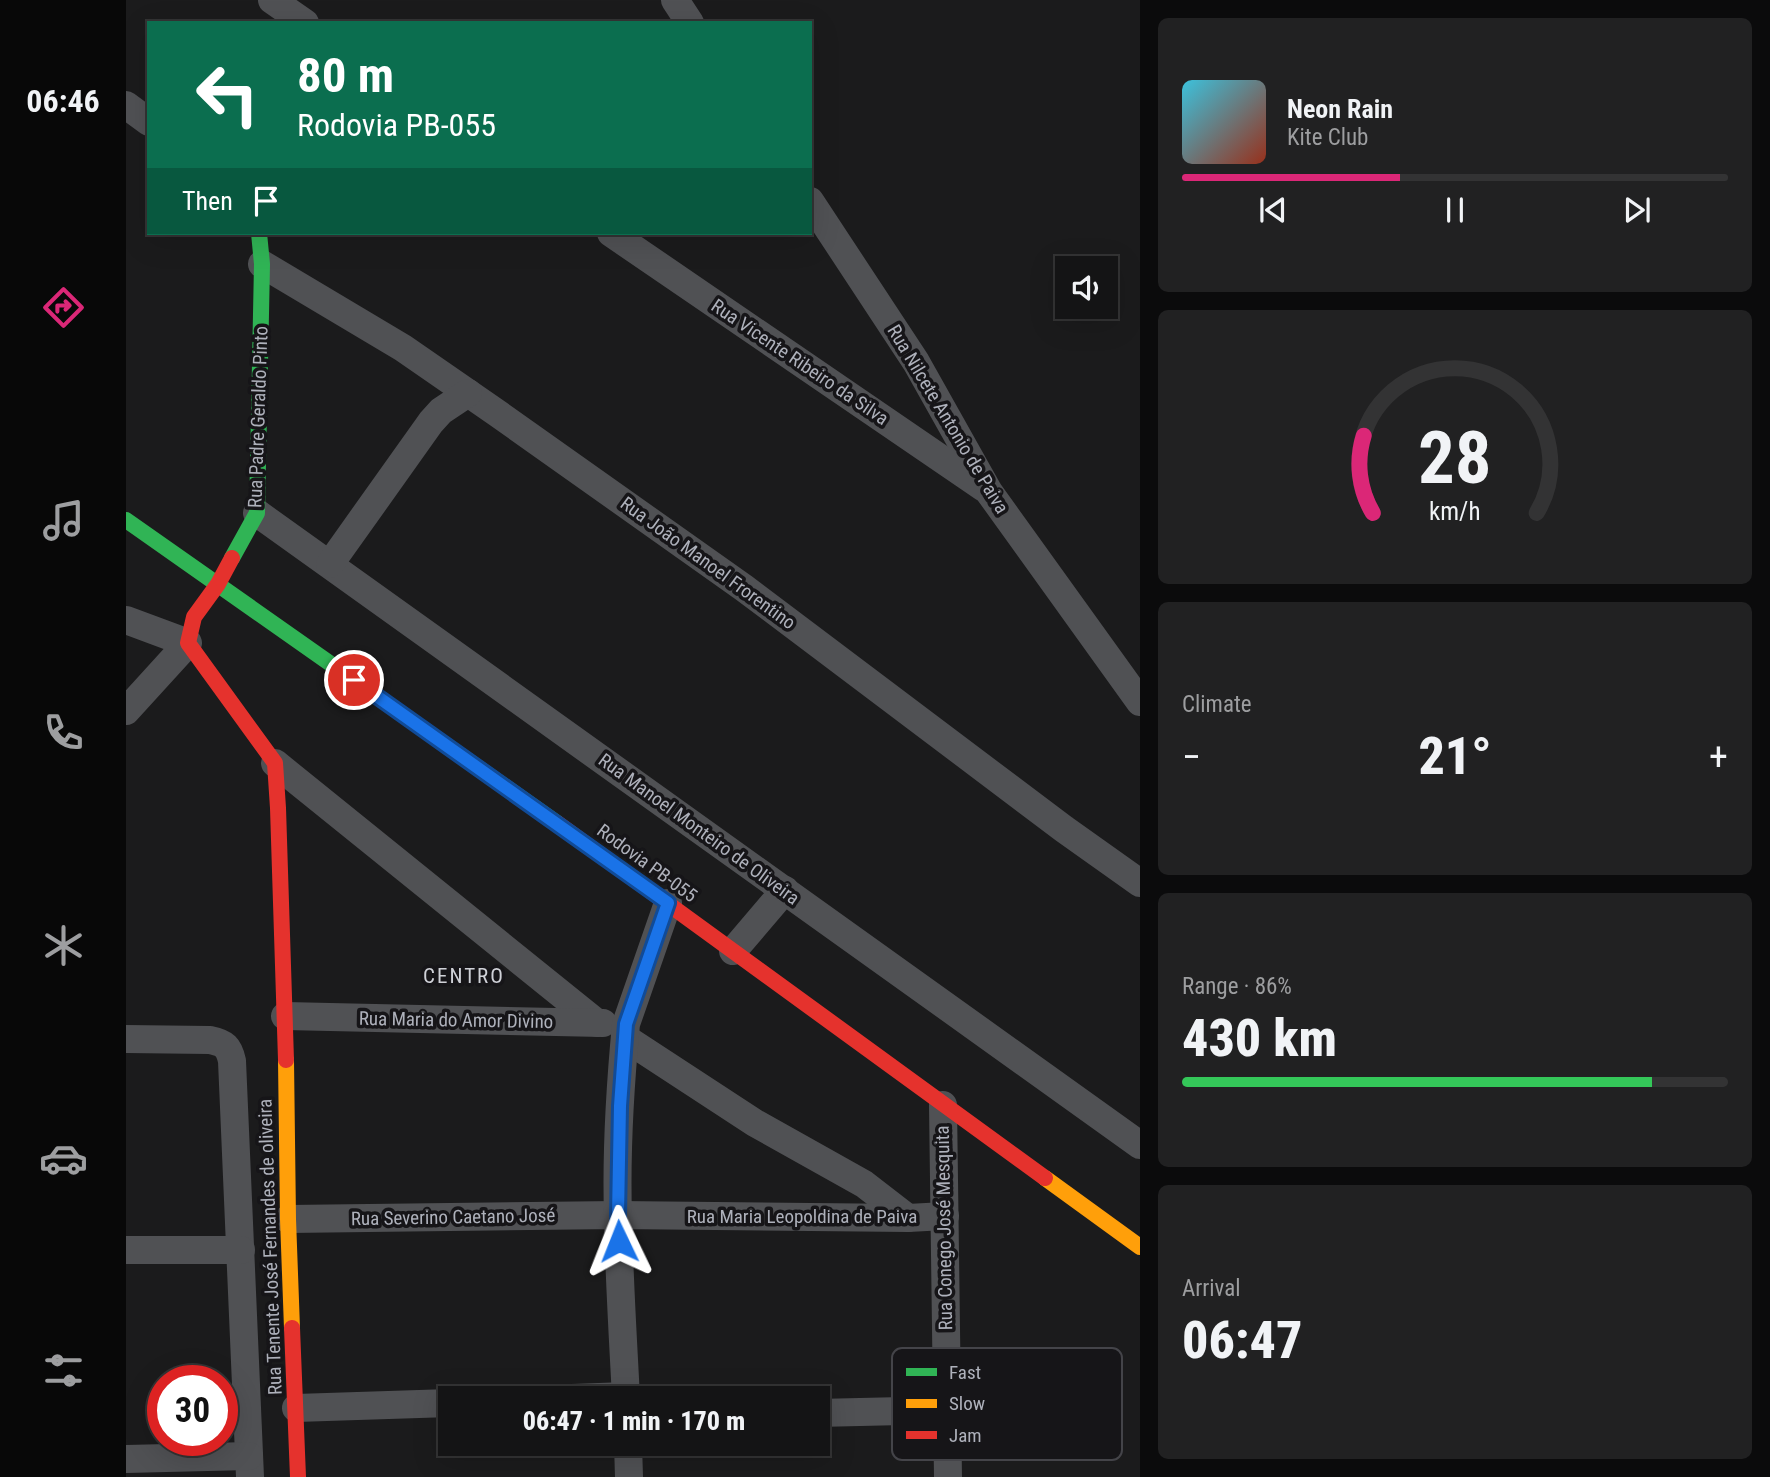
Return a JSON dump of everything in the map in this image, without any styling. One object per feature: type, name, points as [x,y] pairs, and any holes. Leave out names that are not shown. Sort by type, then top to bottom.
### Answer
[{"type":"street","points":[[261,0],[261,21]]},
{"type":"street","points":[[272,0],[302,21]]},
{"type":"street","points":[[126,105],[147,121]]},
{"type":"street","name":"Rua Nilcete Antonio de Paiva","points":[[812,204],[916,362],[989,492],[1139,698]]},
{"type":"street","name":"Rua Padre Geraldo Pinto","points":[[188,643],[194,617],[219,584],[257,513],[262,264],[259,235]]},
{"type":"street","name":"Rua Vicente Ribeiro da Silva","points":[[614,235],[989,492]]},
{"type":"street","name":"Rua João Manoel Frorentino","points":[[262,264],[403,348],[468,393],[744,588],[1140,883]]},
{"type":"street","points":[[330,564],[431,422],[441,411],[468,393]]},
{"type":"street","name":"Rua Manoel Monteiro de Oliveira","points":[[257,513],[1140,1145]]},
{"type":"street","name":"Rodovia PB-055","points":[[126,520],[668,903],[1140,1247]]},
{"type":"street","points":[[126,620],[188,643],[275,763],[597,1023]]},
{"type":"street","points":[[126,710],[188,643]]},
{"type":"street","points":[[275,763],[285,1016]]},
{"type":"street","points":[[733,951],[785,890]]},
{"type":"street","points":[[626,1386],[618,1215],[620,1106],[626,1031],[668,903]]},
{"type":"street","name":"Rua Maria do Amor Divino","points":[[285,1016],[597,1023],[626,1031]]},
{"type":"street","name":"Rua Tenente José Fernandes de oliveira","points":[[285,1016],[288,1219],[298,1477]]},
{"type":"street","points":[[626,1031],[755,1122],[864,1184],[908,1218]]},
{"type":"street","name":"Rua Tenente José Fernandes de oliveira","points":[[126,1039],[211,1040],[223,1043],[229,1049],[232,1061],[249,1467]]},
{"type":"street","name":"Rua Conego José Mesquita","points":[[943,1105],[946,1348]]},
{"type":"street","name":"Rua Severino Caetano José","points":[[288,1219],[618,1215]]},
{"type":"street","name":"Rua Maria Leopoldina de Paiva","points":[[618,1215],[908,1218],[945,1216]]},
{"type":"street","points":[[126,1250],[241,1250]]},
{"type":"street","points":[[296,1408],[438,1403]]},
{"type":"street","points":[[830,1413],[892,1411]]},
{"type":"street","points":[[628,1456],[629,1477]]},
{"type":"street","points":[[126,1459],[249,1467]]},
{"type":"traffic: fast","points":[[232,558],[257,513],[262,264],[259,235]]},
{"type":"traffic: fast","points":[[126,520],[557,823]]},
{"type":"traffic: slow","points":[[286,1060],[292,1328]]},
{"type":"traffic: slow","points":[[1045,1178],[1140,1247]]},
{"type":"traffic: jam","points":[[232,558],[218,584],[194,617],[188,643],[275,763],[286,1060]]},
{"type":"traffic: jam","points":[[557,823],[1045,1178]]},
{"type":"traffic: jam","points":[[292,1328],[298,1477]]},
{"type":"district","name":"CENTRO","points":[[464,976]]},
{"type":"route","points":[[354,680],[668,903],[626,1024],[620,1106],[619,1241]]}]
